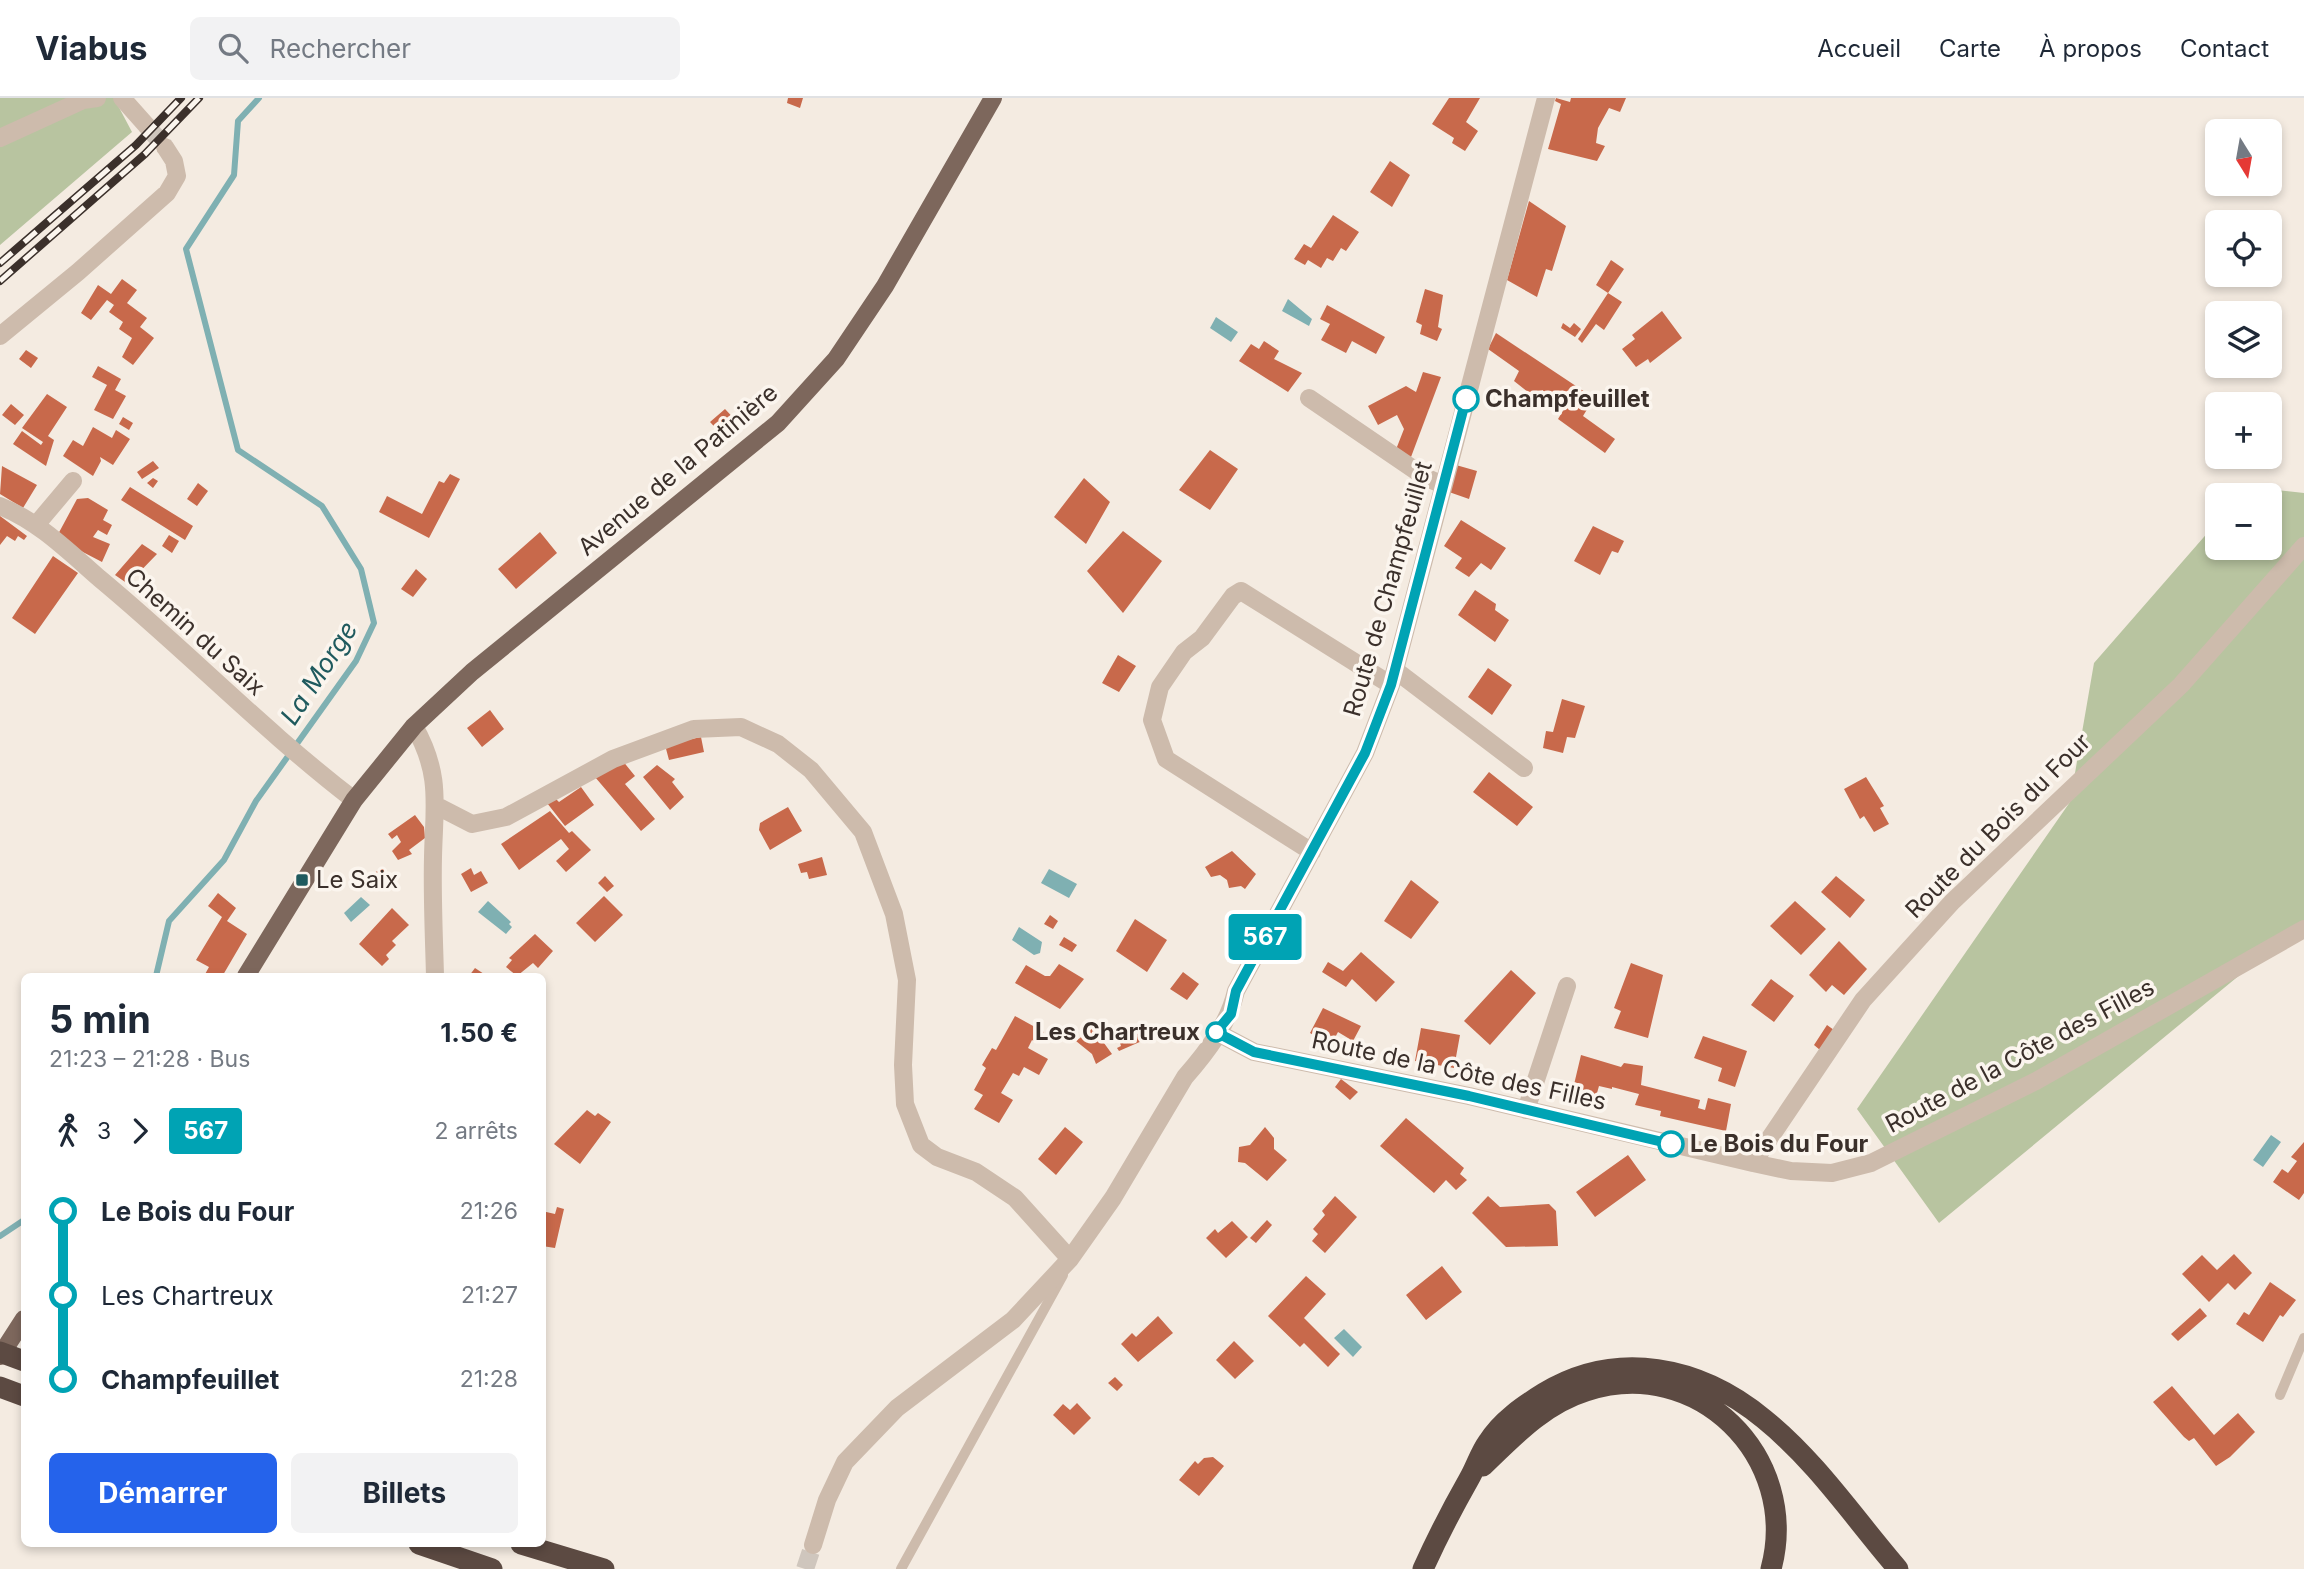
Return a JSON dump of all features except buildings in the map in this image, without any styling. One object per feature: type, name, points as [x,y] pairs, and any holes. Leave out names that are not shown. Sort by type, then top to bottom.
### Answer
[{"type":"highway","points":[[0,1354],[21,1360]]},
{"type":"highway","points":[[1423,1569],[1497,1431],[1519,1409],[1548,1390],[1608,1368],[1665,1369],[1709,1383],[1763,1417],[1814,1467],[1898,1569]]},
{"type":"highway","points":[[1469,1479],[1517,1432],[1564,1400],[1586,1391],[1622,1384],[1673,1389],[1710,1405],[1736,1429],[1758,1458],[1766,1475],[1776,1516],[1771,1569]]},
{"type":"highway","points":[[0,1387],[21,1395]]},
{"type":"highway","points":[[428,1547],[492,1569]]},
{"type":"highway","points":[[531,1547],[604,1569]]},
{"type":"main road","name":"Avenue de la Patinière","points":[[248,973],[354,800],[414,726],[472,672],[778,423],[836,359],[885,286],[993,98]]},
{"type":"main road","points":[[0,1354],[21,1322]]},
{"type":"street","points":[[0,138],[83,100],[97,98]]},
{"type":"street","points":[[122,98],[146,125]]},
{"type":"street","name":"Route de Champfeuillet","points":[[813,1545],[827,1500],[845,1462],[897,1408],[1013,1320],[1070,1259],[1114,1198],[1185,1077],[1203,1056],[1216,1032],[1231,1014],[1236,991],[1365,753],[1393,677],[1546,98]]},
{"type":"street","points":[[0,335],[167,193],[177,176],[174,161],[165,147]]},
{"type":"street","points":[[1310,398],[1425,477],[1443,485]]},
{"type":"street","points":[[36,525],[73,481]]},
{"type":"street","name":"Chemin du Saix","points":[[0,506],[25,516],[36,525],[123,598],[280,741],[354,800]]},
{"type":"street","name":"Route du Bois du Four","points":[[1753,1163],[1863,1000],[1952,902],[2181,685],[2304,546]]},
{"type":"street","points":[[1312,852],[1166,759],[1152,720],[1160,687],[1184,652],[1202,638],[1233,596],[1241,591],[1393,677],[1524,768]]},
{"type":"street","points":[[414,726],[433,771],[437,806],[433,856],[435,973]]},
{"type":"street","points":[[437,806],[472,824],[506,817],[613,759],[694,729],[741,727],[778,744],[811,770],[863,832],[894,914],[907,980],[903,1065],[905,1104],[921,1145],[937,1157],[976,1172],[1015,1198],[1070,1259]]},
{"type":"street","name":"Route de la Côte des Filles","points":[[1216,1032],[1254,1052],[1526,1110],[1791,1171],[1832,1173],[1871,1163],[2036,1082],[2304,929]]},
{"type":"street","points":[[1526,1110],[1567,986]]},
{"type":"lane","points":[[901,1569],[1048,1306],[1070,1259]]},
{"type":"lane","points":[[2280,1395],[2304,1338]]},
{"type":"green space","points":[[0,98],[114,98],[132,132],[0,245]]},
{"type":"green space","points":[[2282,491],[2304,493],[2304,922],[1939,1223],[1857,1109],[2070,802],[2094,663],[2205,536],[2205,560],[2282,560]]},
{"type":"water","points":[[1288,299],[1312,319],[1309,326],[1282,311]]},
{"type":"water","points":[[1216,317],[1238,332],[1231,342],[1210,328]]},
{"type":"water","points":[[1049,869],[1077,884],[1069,898],[1041,883]]},
{"type":"water","points":[[361,897],[370,905],[351,922],[344,913]]},
{"type":"water","points":[[488,901],[511,922],[509,924],[512,927],[506,934],[478,912]]},
{"type":"water","points":[[1019,927],[1042,942],[1040,953],[1034,955],[1012,940]]},
{"type":"water","points":[[2271,1135],[2281,1142],[2263,1167],[2253,1160]]},
{"type":"water","points":[[1344,1329],[1362,1347],[1353,1357],[1334,1338]]},
{"type":"waterway","name":"La Morge","points":[[157,973],[169,921],[224,860],[256,801],[356,661],[374,623],[361,569],[322,506],[238,450],[186,249],[234,175],[238,121],[259,98]]},
{"type":"waterway","name":"La Morge","points":[[0,1236],[21,1222]]},
{"type":"tunnel","points":[[146,125],[165,147]]},
{"type":"tunnel","points":[[805,1569],[813,1545]]},
{"type":"railway","points":[[0,263],[136,145],[181,98]]},
{"type":"railway","points":[[0,281],[145,154],[199,98]]},
{"type":"bus line","name":"567","points":[[1466,399],[1391,685],[1365,753],[1236,991],[1231,1014],[1216,1032],[1254,1052],[1469,1096],[1671,1144]]},
{"type":"place","name":"Champfeuillet","points":[[1466,399]]},
{"type":"place","name":"Le Saix","points":[[302,880]]},
{"type":"place","name":"Les Chartreux","points":[[1216,1032]]},
{"type":"place","name":"Le Bois du Four","points":[[1671,1144]]}]
